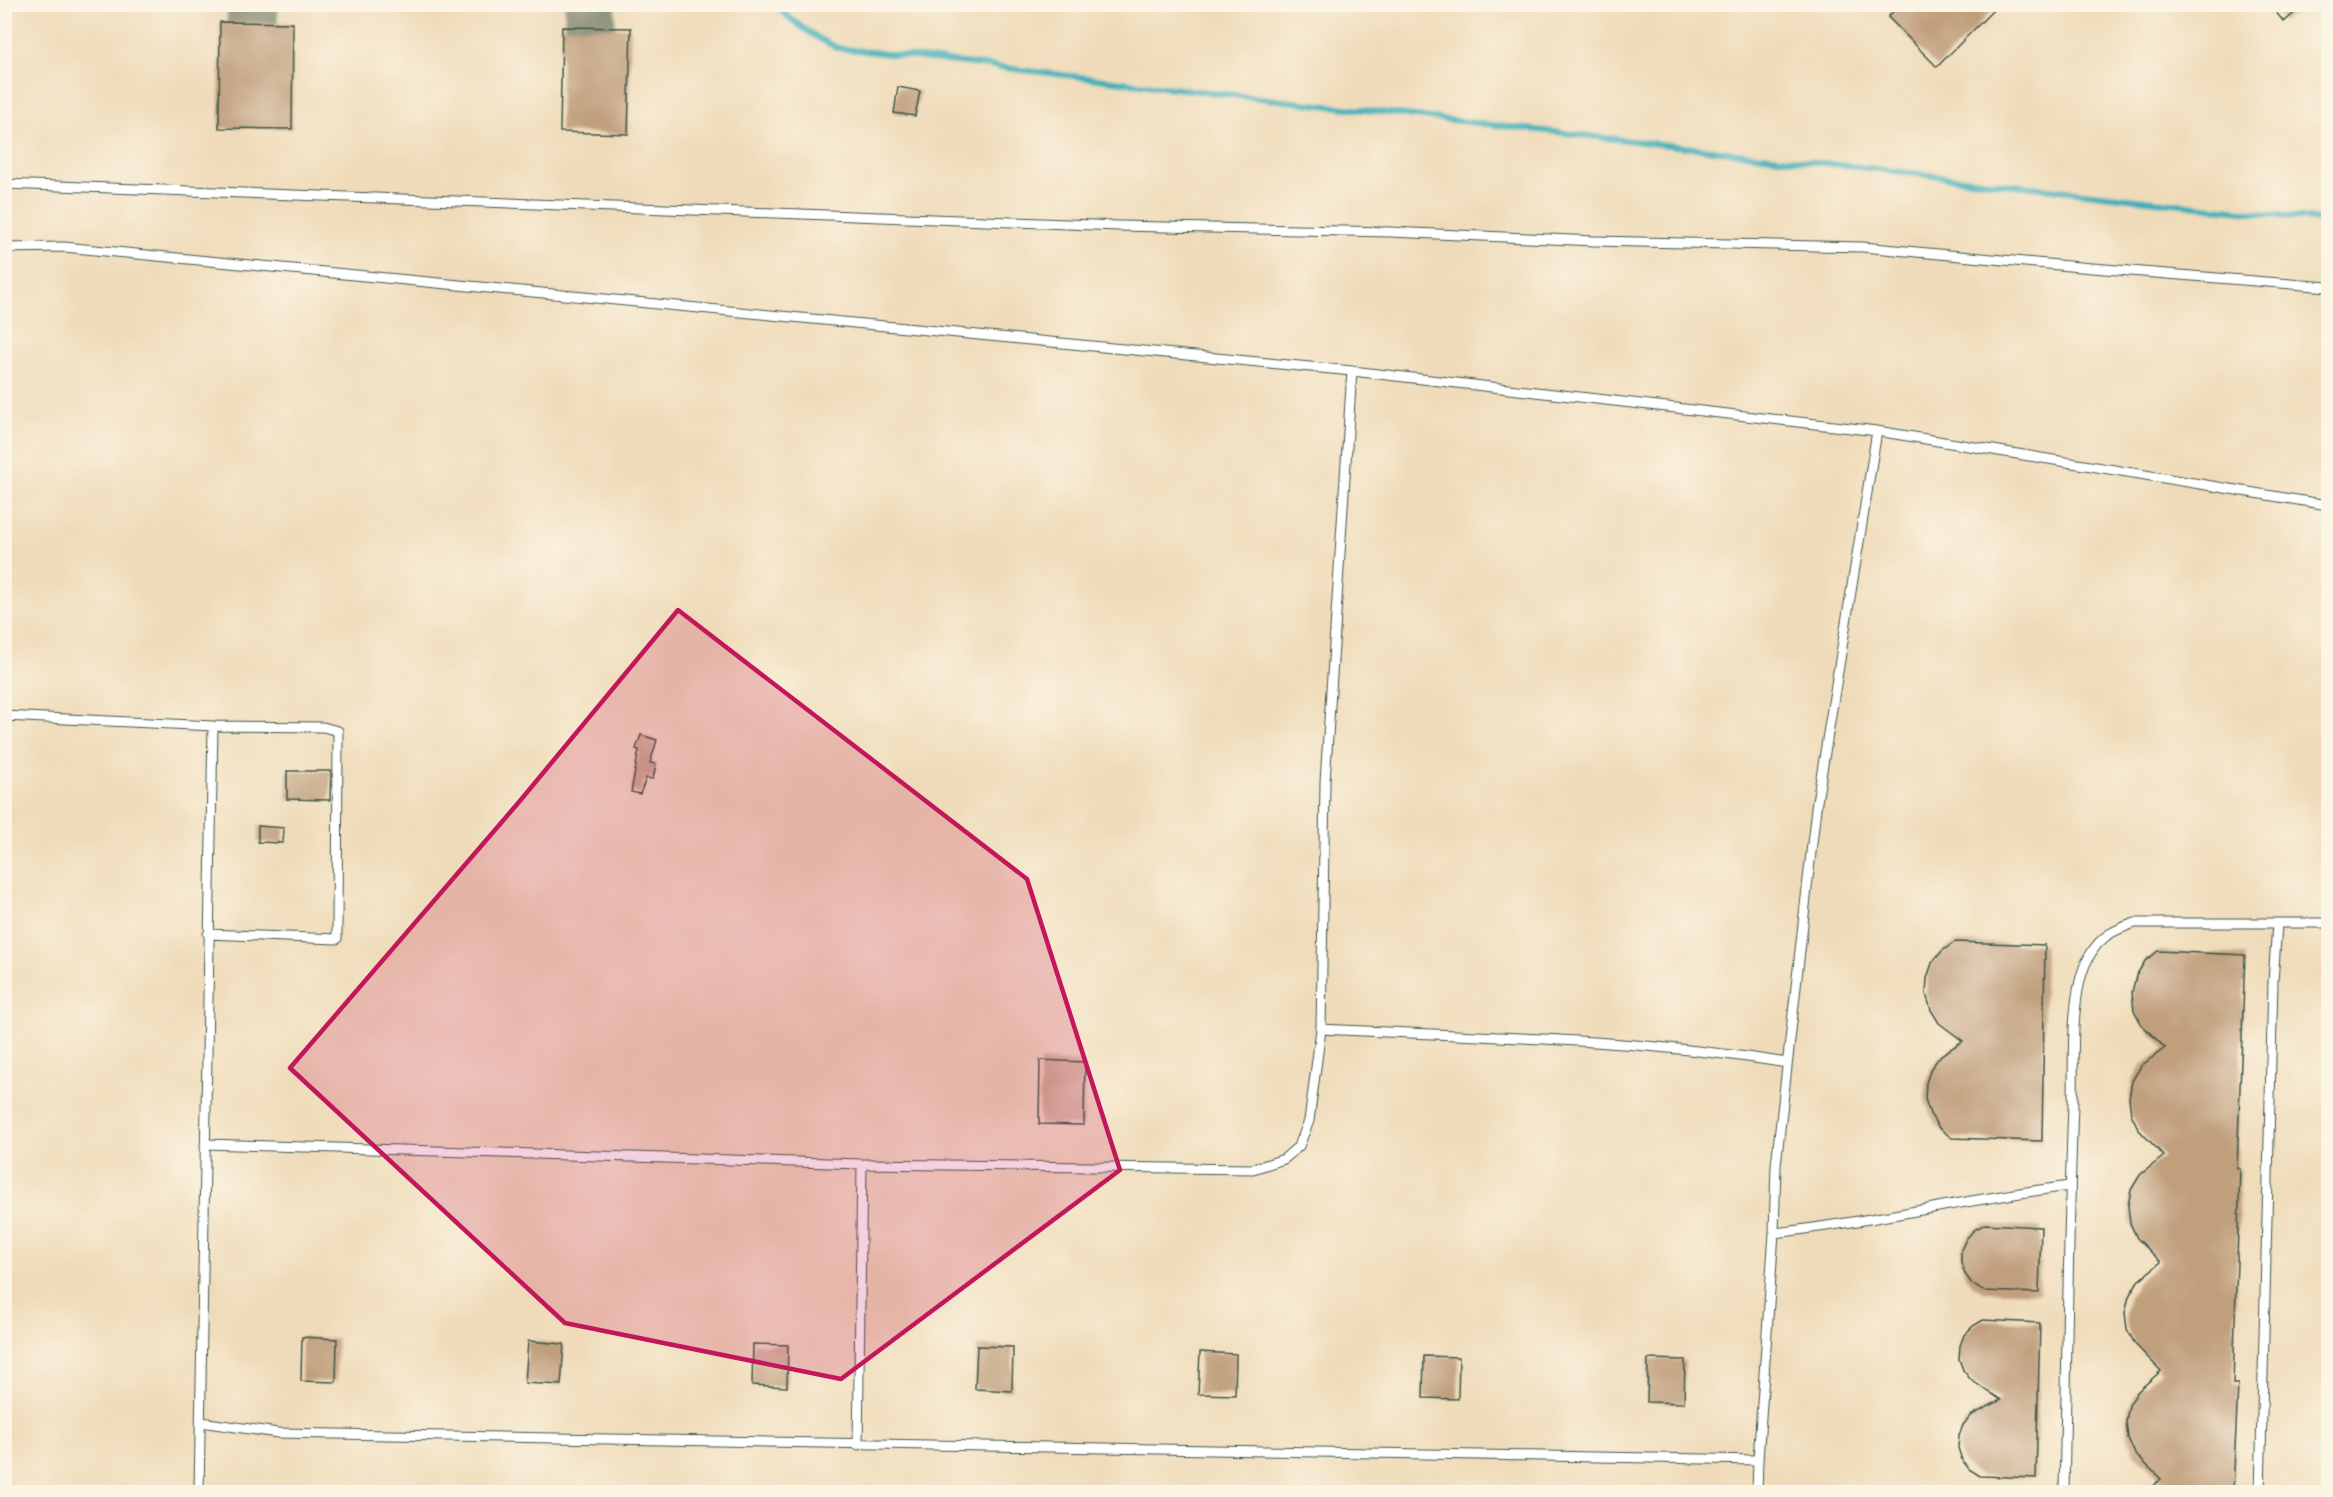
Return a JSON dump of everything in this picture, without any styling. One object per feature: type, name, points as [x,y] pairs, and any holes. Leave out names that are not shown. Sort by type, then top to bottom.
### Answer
[{"type":"lane","points":[[4,184],[1119,226],[1863,247],[2328,287]]},
{"type":"lane","points":[[4,248],[64,247],[1352,371],[1877,431],[2328,505]]},
{"type":"lane","points":[[205,1144],[862,1164],[1253,1169],[1284,1159],[1299,1146],[1309,1121],[1321,1029],[1325,782],[1352,371]]},
{"type":"lane","points":[[1757,1492],[1774,1233],[1776,1165],[1787,1063],[1816,808],[1877,431]]},
{"type":"lane","points":[[4,716],[213,726],[323,727],[338,731],[337,939],[208,934]]},
{"type":"lane","points":[[199,1492],[213,726]]},
{"type":"lane","points":[[2064,1492],[2070,1186],[2077,993],[2085,965],[2096,944],[2113,930],[2135,922],[2328,923]]},
{"type":"lane","points":[[2260,1492],[2277,924]]},
{"type":"lane","points":[[1321,1029],[1578,1041],[1728,1053],[1787,1063]]},
{"type":"lane","points":[[858,1444],[862,1164]]},
{"type":"lane","points":[[1774,1233],[1817,1228],[1950,1203],[2070,1186]]},
{"type":"lane","points":[[201,1422],[278,1433],[1758,1460]]},
{"type":"highlighted area","points":[[678,610],[1027,879],[1120,1170],[841,1379],[565,1323],[290,1068],[519,802]]},
{"type":"building","points":[[1900,4],[1999,4],[1937,67],[1888,17]]},
{"type":"building","points":[[2269,4],[2305,4],[2284,22]]},
{"type":"building","points":[[220,22],[293,23],[292,129],[219,128]]},
{"type":"building","points":[[562,27],[631,28],[628,134],[560,132]]},
{"type":"building","points":[[898,87],[920,91],[915,116],[894,113]]},
{"type":"building","points":[[641,735],[657,740],[650,763],[656,764],[653,779],[646,778],[640,794],[631,792],[639,750],[636,749]]},
{"type":"building","points":[[287,771],[331,771],[330,800],[287,799]]},
{"type":"building","points":[[258,826],[284,828],[283,843],[258,842]]},
{"type":"building","points":[[1955,942],[2045,945],[2042,1141],[1952,1138],[1939,1128],[1930,1114],[1925,1099],[1926,1083],[1931,1068],[1941,1055],[1963,1041],[1939,1023],[1931,1010],[1926,994],[1927,978],[1932,963],[1942,951]]},
{"type":"building","points":[[2158,951],[2245,955],[2237,1168],[2240,1169],[2233,1384],[2238,1384],[2233,1492],[2145,1492],[2161,1479],[2135,1454],[2128,1438],[2126,1422],[2129,1405],[2138,1391],[2161,1371],[2135,1344],[2127,1329],[2125,1313],[2129,1296],[2138,1281],[2161,1262],[2137,1238],[2130,1223],[2128,1206],[2131,1190],[2140,1175],[2164,1156],[2139,1130],[2131,1114],[2129,1098],[2132,1081],[2141,1066],[2165,1048],[2142,1025],[2134,1010],[2132,992],[2136,976],[2145,961]]},
{"type":"building","points":[[1040,1060],[1085,1062],[1084,1125],[1039,1124]]},
{"type":"building","points":[[1985,1224],[2041,1227],[2039,1293],[1983,1291],[1972,1284],[1961,1263],[1961,1250],[1966,1239],[1974,1230]]},
{"type":"building","points":[[1983,1320],[2040,1323],[2036,1478],[1980,1476],[1969,1469],[1962,1460],[1958,1448],[1963,1425],[1972,1415],[2001,1400],[1971,1380],[1963,1370],[1959,1359],[1964,1335]]},
{"type":"building","points":[[302,1337],[337,1339],[336,1382],[301,1381]]},
{"type":"building","points":[[528,1341],[564,1344],[561,1385],[525,1383]]},
{"type":"building","points":[[753,1344],[788,1345],[787,1387],[752,1385]]},
{"type":"building","points":[[977,1346],[1013,1347],[1012,1391],[975,1389]]},
{"type":"building","points":[[1200,1352],[1236,1354],[1235,1395],[1198,1394]]},
{"type":"building","points":[[1424,1356],[1459,1357],[1458,1399],[1423,1398]]},
{"type":"building","points":[[1648,1359],[1685,1360],[1684,1403],[1647,1402]]},
{"type":"waterway","points":[[774,4],[804,29],[838,48],[2328,221]]},
{"type":"taxiway","points":[[252,23],[253,4]]},
{"type":"taxiway","points":[[590,4],[590,28]]}]
